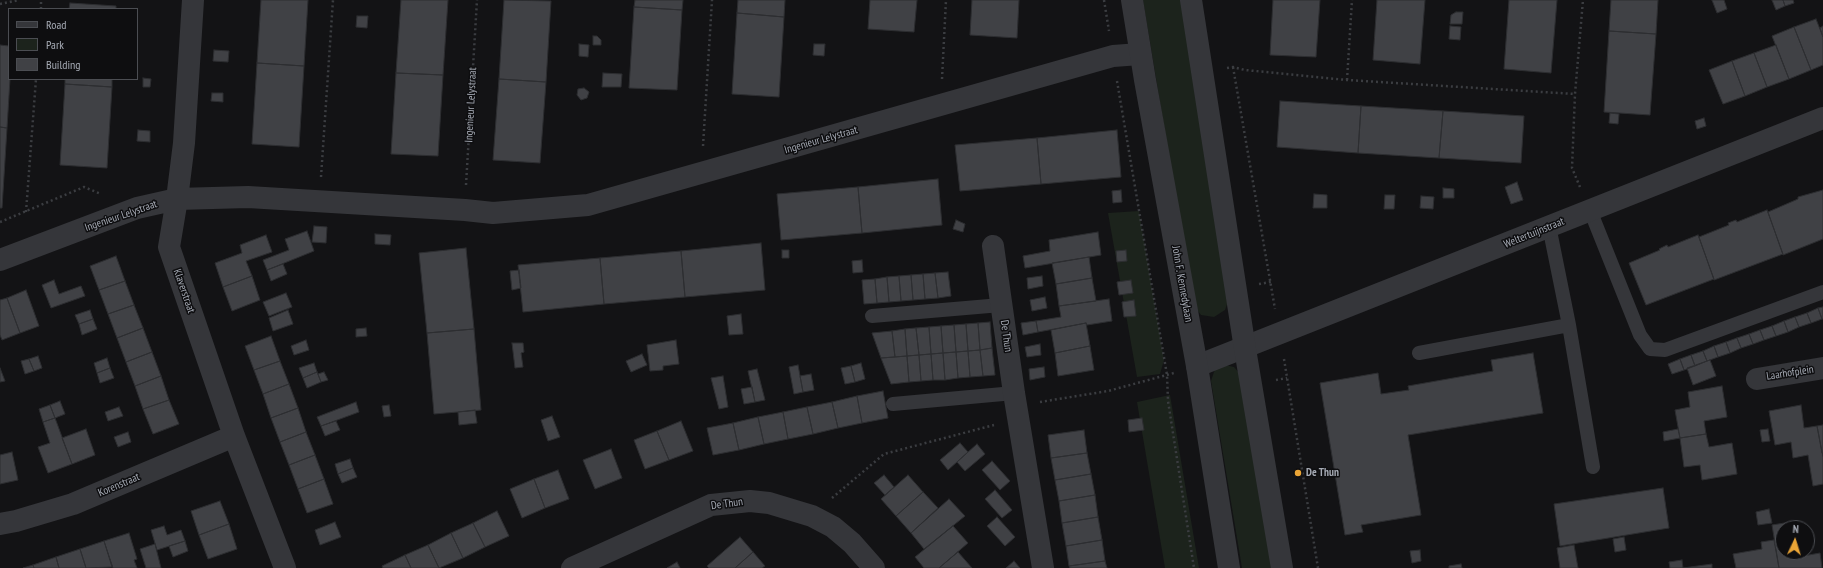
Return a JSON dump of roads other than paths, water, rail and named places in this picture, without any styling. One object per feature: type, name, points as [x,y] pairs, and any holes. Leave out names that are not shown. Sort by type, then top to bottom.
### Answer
[{"type":"street","name":"Klaverstraat","points":[[193,0],[184,143],[178,199],[169,247],[234,436],[285,568]]},
{"type":"street","name":"John F. Kennedylaan","points":[[1132,0],[1140,54],[1197,366],[1229,568]]},
{"type":"street","points":[[1191,0],[1244,349],[1282,568]]},
{"type":"street","name":"Ingenieur Lelystraat","points":[[0,260],[136,208],[178,199],[248,197],[493,213],[588,206],[1113,56],[1140,54]]},
{"type":"street","name":"Weltertuijnstraat","points":[[1197,366],[1244,349],[1549,226],[1823,118]]},
{"type":"street","name":"De Thun","points":[[993,246],[1016,406],[1043,568]]},
{"type":"street","name":"Laarhofplein","points":[[1757,378],[1823,368]]},
{"type":"street","name":"Korenstraat","points":[[0,524],[16,521],[73,504],[234,436]]},
{"type":"street","name":"De Thun","points":[[572,568],[711,505],[730,502],[770,503],[812,516],[833,528],[852,543],[874,568]]},
{"type":"lane","points":[[1590,210],[1640,335],[1650,349],[1665,350],[1823,292]]},
{"type":"lane","points":[[1549,226],[1569,325],[1593,467]]},
{"type":"lane","points":[[872,316],[1002,305]]},
{"type":"lane","points":[[1419,353],[1569,325]]},
{"type":"lane","points":[[893,404],[1016,406]]},
{"type":"place","name":"De Thun","points":[[1298,473]]}]
